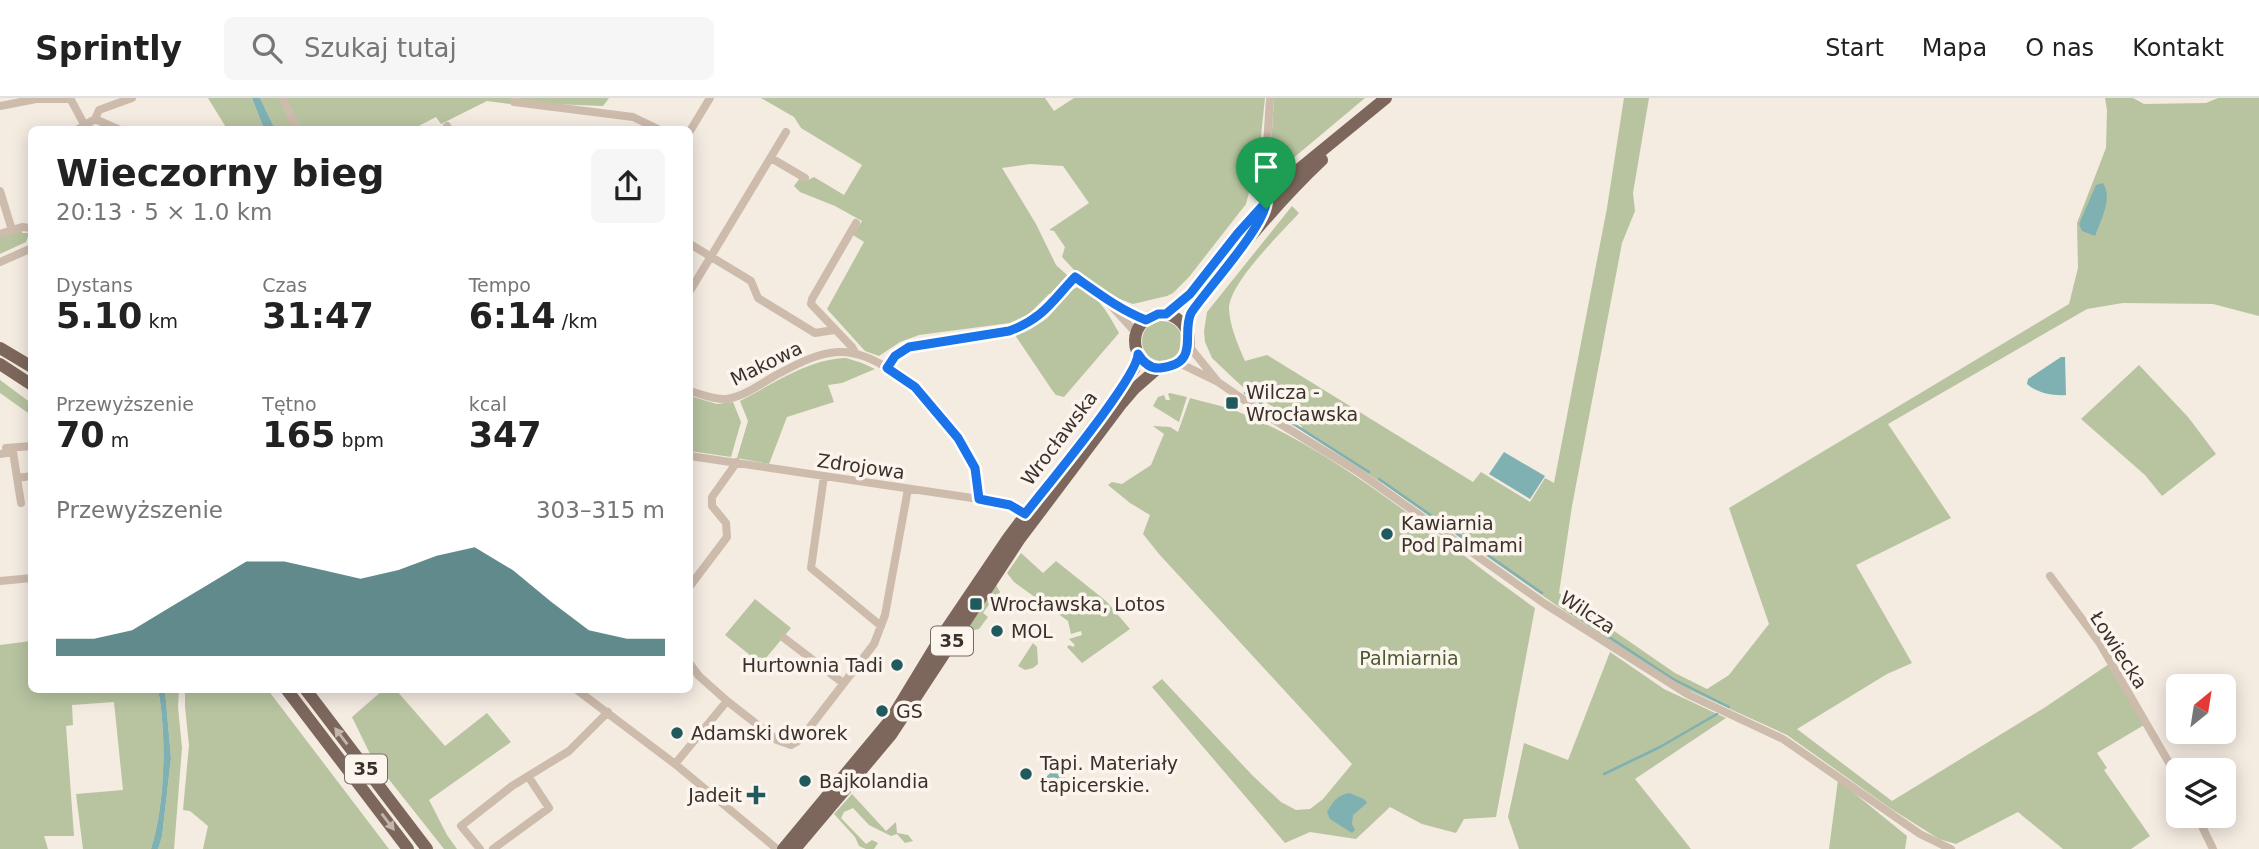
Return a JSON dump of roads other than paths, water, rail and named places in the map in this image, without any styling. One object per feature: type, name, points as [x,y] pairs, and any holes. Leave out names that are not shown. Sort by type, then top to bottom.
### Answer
[{"type":"main road","points":[[1177,362],[1185,355],[1188,345],[1187,327],[1190,316],[1248,239],[1386,98]]},
{"type":"main road","points":[[1166,314],[1190,294],[1266,197],[1362,120]]},
{"type":"main road","points":[[1137,334],[1146,320],[1158,314],[1177,317],[1187,327]]},
{"type":"main road","name":"35","points":[[1137,334],[1138,354]]},
{"type":"main road","points":[[0,348],[28,366]]},
{"type":"main road","points":[[1138,354],[1144,363],[1158,368]]},
{"type":"main road","name":"Wrocławska","points":[[783,849],[883,729],[939,640],[1025,514],[1134,369],[1138,354]]},
{"type":"main road","name":"35","points":[[1158,368],[1177,362]]},
{"type":"main road","points":[[0,364],[28,383]]},
{"type":"main road","name":"Wrocławska","points":[[794,849],[878,752],[1037,515],[1122,403],[1158,368]]},
{"type":"main road","name":"35","points":[[289,693],[408,849]]},
{"type":"main road","name":"35","points":[[308,693],[427,849]]},
{"type":"street","points":[[83,126],[95,119],[99,110],[132,98]]},
{"type":"street","points":[[283,98],[295,126]]},
{"type":"street","points":[[693,126],[710,98]]},
{"type":"street","points":[[1248,239],[1263,215],[1266,197],[1270,98]]},
{"type":"street","points":[[0,106],[36,99],[71,99],[81,126]]},
{"type":"street","points":[[514,102],[633,117],[652,126]]},
{"type":"street","points":[[95,119],[111,126]]},
{"type":"street","points":[[693,286],[786,132]]},
{"type":"street","points":[[771,158],[806,178]]},
{"type":"street","points":[[1266,171],[1279,179],[1292,175]]},
{"type":"street","points":[[0,191],[12,230]]},
{"type":"street","points":[[856,223],[811,304],[852,346],[856,354],[887,368],[915,387],[958,438],[975,468],[979,499]]},
{"type":"street","points":[[0,234],[28,228]]},
{"type":"street","points":[[693,246],[751,281],[758,298],[815,332],[834,330]]},
{"type":"street","points":[[0,262],[28,250]]},
{"type":"street","points":[[887,368],[895,356],[909,347],[1020,327],[1042,315],[1075,277],[1106,300],[1146,320]]},
{"type":"street","points":[[1106,300],[1137,334]]},
{"type":"street","name":"Wilcza","points":[[1188,345],[1218,382]]},
{"type":"street","name":"Makowa","points":[[693,392],[722,399],[734,397],[798,363],[840,352],[856,354]]},
{"type":"street","name":"Wilcza","points":[[1177,362],[1218,382],[1357,471],[1577,625],[1689,695],[1783,739],[1920,834],[1951,849]]},
{"type":"street","points":[[0,451],[28,447]]},
{"type":"street","points":[[13,450],[21,503]]},
{"type":"street","name":"Zdrojowa","points":[[693,456],[979,499],[1010,505],[1025,514]]},
{"type":"street","points":[[693,582],[727,537],[726,523],[712,506],[712,497],[737,463]]},
{"type":"street","points":[[824,476],[811,568],[881,626]]},
{"type":"street","points":[[17,478],[28,477]]},
{"type":"street","points":[[693,668],[727,701],[777,740],[791,745],[800,740],[874,644],[881,626],[908,489]]},
{"type":"street","name":"Łowiecka","points":[[2050,576],[2099,642],[2166,758]]},
{"type":"street","points":[[0,581],[28,578]]},
{"type":"street","points":[[784,638],[843,683]]},
{"type":"street","points":[[581,693],[675,764],[777,849]]},
{"type":"street","points":[[675,764],[727,701]]},
{"type":"street","points":[[480,849],[461,826],[528,776],[569,751],[608,712]]},
{"type":"street","points":[[493,849],[549,808],[528,776]]},
{"type":"street","points":[[2203,828],[2213,849]]},
{"type":"water","points":[[252,98],[260,98],[274,126],[263,126]]},
{"type":"water","points":[[2103,183],[2106,202],[2095,236],[2082,231],[2079,224],[2096,185]]},
{"type":"water","points":[[2065,357],[2066,395],[2045,393],[2027,384],[2028,379]]},
{"type":"water","points":[[1504,452],[1545,476],[1530,499],[1489,474]]},
{"type":"water","points":[[158,693],[165,693],[171,758],[162,837],[158,849],[151,849],[162,791]]},
{"type":"water","points":[[1057,767],[1073,787],[1062,796],[1046,777]]},
{"type":"water","points":[[1349,793],[1367,803],[1353,815],[1352,824],[1355,830],[1352,833],[1330,819],[1327,812],[1338,797]]},
{"type":"waterway","points":[[1245,393],[1369,472]]},
{"type":"waterway","points":[[1379,479],[1542,593]]},
{"type":"waterway","points":[[1568,610],[1673,679],[1729,707]]},
{"type":"waterway","points":[[1604,774],[1660,747],[1717,714]]},
{"type":"place","name":"Wilcza - Wrocławska","points":[[1232,403]]},
{"type":"place","name":"Kawiarnia Pod Palmami","points":[[1387,534]]},
{"type":"place","name":"Wrocławska, Lotos","points":[[976,604]]},
{"type":"place","name":"MOL","points":[[997,631]]},
{"type":"place","name":"Hurtownia Tadi","points":[[897,665]]},
{"type":"place","name":"GS","points":[[882,711]]},
{"type":"place","name":"Adamski dworek","points":[[677,733]]},
{"type":"place","name":"Tapi. Materiały tapicerskie.","points":[[1026,774]]},
{"type":"place","name":"Bajkolandia","points":[[805,781]]},
{"type":"place","name":"Jadeit","points":[[756,795]]},
{"type":"park label","name":"Palmiarnia","points":[[1409,658]]}]
